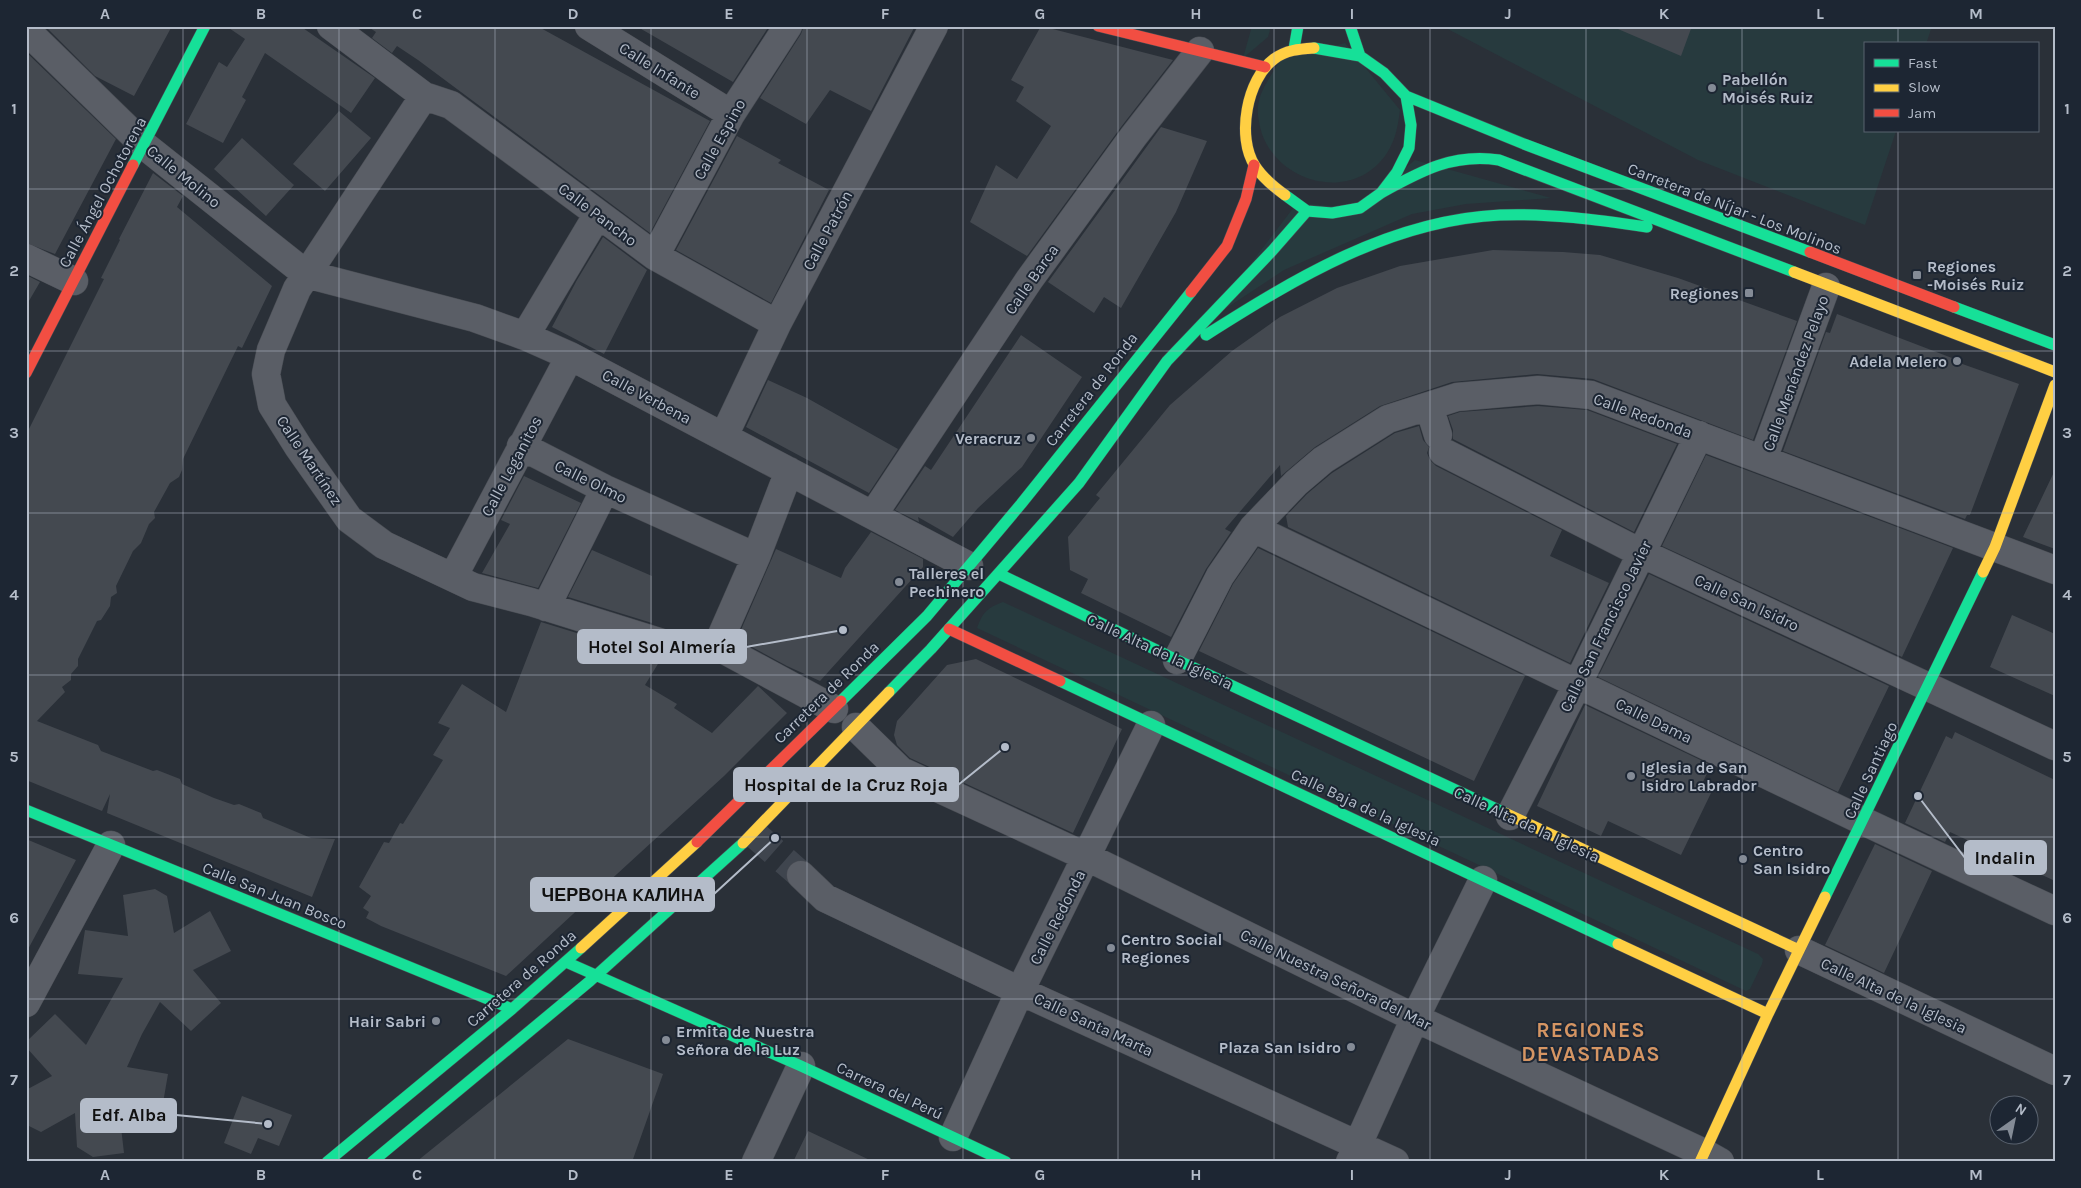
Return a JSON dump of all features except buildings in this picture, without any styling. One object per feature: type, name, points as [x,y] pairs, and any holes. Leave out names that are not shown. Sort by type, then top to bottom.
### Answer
[{"type":"main road","name":"Calle Ángel Ochotorena","points":[[26,373],[145,146],[205,26]]},
{"type":"main road","points":[[1098,26],[1265,67]]},
{"type":"main road","points":[[1294,49],[1298,26]]},
{"type":"main road","points":[[1350,26],[1360,56]]},
{"type":"main road","points":[[1381,193],[1398,172],[1409,148],[1411,125],[1406,96],[1384,73],[1360,56],[1314,48],[1294,49],[1275,58],[1265,67],[1251,92],[1246,114],[1246,141],[1254,165],[1275,188],[1307,211],[1332,213],[1360,208],[1381,193],[1419,172],[1443,162],[1468,157],[1485,157],[1499,160],[1695,233],[1826,286],[2055,372]]},
{"type":"main road","name":"Carretera de Níjar - Los Molinos","points":[[1406,96],[1533,148],[2055,345]]},
{"type":"main road","name":"Carretera de Ronda","points":[[327,1162],[512,1010],[566,962],[709,831],[927,616],[1021,504],[1227,246],[1246,199],[1254,165]]},
{"type":"main road","points":[[378,1160],[596,976],[731,856],[856,728],[999,574],[1079,483],[1167,361],[1272,251],[1307,211]]},
{"type":"main road","points":[[1167,361],[1258,302],[1329,262],[1391,236],[1456,220],[1499,215],[1542,215],[1585,218],[1695,233]]},
{"type":"main road","name":"Calle Santiago","points":[[1708,1159],[1768,1014],[1995,548],[2055,386]]},
{"type":"main road","name":"Calle Alta de la Iglesia","points":[[999,574],[1178,660],[1799,950]]},
{"type":"main road","name":"Calle Baja de la Iglesia","points":[[949,629],[1768,1014]]},
{"type":"main road","name":"Calle San Juan Bosco","points":[[26,810],[512,1010]]},
{"type":"main road","name":"Carrera del Perú","points":[[566,962],[801,1066],[1006,1162]]},
{"type":"street","name":"Calle Pancho","points":[[331,26],[360,34],[424,96],[451,105],[655,256],[777,324]]},
{"type":"street","name":"Calle Infante","points":[[589,26],[731,114]]},
{"type":"street","name":"Calle Espino","points":[[655,256],[731,114],[788,26]]},
{"type":"street","name":"Calle Patrón","points":[[724,436],[777,324],[934,26]]},
{"type":"street","name":"Calle Molino","points":[[26,30],[145,146],[306,274]]},
{"type":"street","name":"Calle Barca","points":[[873,515],[1029,280],[1133,137],[1200,52]]},
{"type":"street","name":"Calle Martínez","points":[[424,96],[306,274],[298,289],[271,350],[266,374],[272,405],[299,448],[349,518],[384,545],[473,587],[546,607],[672,646]]},
{"type":"street","points":[[525,336],[598,214]]},
{"type":"street","points":[[26,258],[74,281]]},
{"type":"street","name":"Calle Verbena","points":[[306,274],[475,318],[525,336],[570,356],[969,566]]},
{"type":"street","name":"Calle Menéndez Pelayo","points":[[1763,459],[1826,286]]},
{"type":"street","name":"Calle Leganitos","points":[[453,577],[570,356]]},
{"type":"street","name":"Calle Redonda","points":[[1178,660],[1220,576],[1253,528],[1296,483],[1323,460],[1388,419],[1457,397],[1538,390],[1591,395],[2055,570]]},
{"type":"street","name":"Calle San Isidro","points":[[1429,406],[1441,443],[1641,553],[2055,746]]},
{"type":"street","name":"Calle San Francisco Javier","points":[[1510,816],[1578,683],[1699,435]]},
{"type":"street","name":"Calle Olmo","points":[[521,446],[605,489],[756,557]]},
{"type":"street","points":[[789,470],[756,557],[717,646],[834,709]]},
{"type":"street","points":[[546,607],[605,489]]},
{"type":"street","name":"Calle Dama","points":[[1253,528],[1863,821],[2055,911]]},
{"type":"street","name":"Calle Redonda","points":[[953,1137],[1020,990],[1151,725]]},
{"type":"street","name":"Calle Nuestra Señora del Mar","points":[[856,728],[901,771],[1087,857],[1708,1159]]},
{"type":"street","points":[[26,1003],[111,845]]},
{"type":"street","name":"Calle Santa Marta","points":[[801,875],[825,898],[1020,990],[1354,1153],[1394,1162]]},
{"type":"street","points":[[1354,1153],[1415,1018],[1483,880]]},
{"type":"street","name":"Calle Alta de la Iglesia","points":[[1799,950],[2055,1071]]},
{"type":"street","points":[[756,1162],[801,1066]]},
{"type":"green space","points":[[1252,26],[1271,26],[1268,37],[1243,58]]},
{"type":"green space","name":"Pabellón Moisés Ruiz","points":[[1442,26],[1932,26],[1927,42],[1864,42],[1864,132],[1896,132],[1865,225],[1698,160]]},
{"type":"green space","points":[[1345,43],[1400,110],[1395,137],[1390,148],[1373,168],[1357,178],[1338,182],[1320,181],[1301,176],[1285,166],[1272,152],[1262,134],[1258,118],[1258,105],[1262,91],[1280,60]]},
{"type":"green space","points":[[1415,160],[1551,198],[1466,204],[1412,214],[1284,270],[1207,321],[1297,203],[1356,208]]},
{"type":"green space","points":[[1003,602],[1758,954],[1763,959],[1762,964],[1750,989],[1746,991],[977,628],[986,611]]},
{"type":"tunnel","points":[[753,833],[801,875]]},
{"type":"traffic: fast","points":[[133,165],[205,26]]},
{"type":"traffic: fast","points":[[1294,49],[1298,26]]},
{"type":"traffic: fast","points":[[1350,26],[1360,56]]},
{"type":"traffic: fast","points":[[1285,195],[1307,211],[1332,213],[1360,208],[1381,193],[1397,172],[1409,148],[1411,125],[1406,96],[1384,73],[1360,56],[1314,48]]},
{"type":"traffic: fast","points":[[1406,96],[1524,144],[1810,252]]},
{"type":"traffic: fast","points":[[1381,193],[1424,171],[1452,162],[1467,159],[1499,160],[1794,272]]},
{"type":"traffic: fast","points":[[889,692],[931,649],[1079,483],[1167,361],[1272,251],[1307,211]]},
{"type":"traffic: fast","points":[[1206,335],[1310,273],[1383,240],[1421,228],[1460,219],[1500,215],[1574,218],[1647,227]]},
{"type":"traffic: fast","points":[[841,701],[927,616],[1021,504],[1191,292]]},
{"type":"traffic: fast","points":[[1954,307],[2055,345]]},
{"type":"traffic: fast","points":[[1825,897],[1983,572]]},
{"type":"traffic: fast","points":[[999,574],[1177,660],[1505,813]]},
{"type":"traffic: fast","points":[[1060,681],[1618,944]]},
{"type":"traffic: fast","points":[[26,810],[512,1009]]},
{"type":"traffic: fast","points":[[372,1162],[590,981],[743,843]]},
{"type":"traffic: fast","points":[[327,1162],[512,1009],[581,948]]},
{"type":"traffic: fast","points":[[566,962],[801,1066],[1006,1162]]},
{"type":"traffic: slow","points":[[1285,195],[1261,174],[1249,154],[1246,140],[1247,109],[1257,80],[1274,59],[1288,52],[1314,48]]},
{"type":"traffic: slow","points":[[1794,272],[2055,372]]},
{"type":"traffic: slow","points":[[1983,572],[1995,547],[2055,385]]},
{"type":"traffic: slow","points":[[743,843],[889,692]]},
{"type":"traffic: slow","points":[[1505,813],[1799,950]]},
{"type":"traffic: slow","points":[[581,948],[697,842]]},
{"type":"traffic: slow","points":[[1700,1162],[1768,1014],[1825,897]]},
{"type":"traffic: slow","points":[[1618,944],[1768,1014]]},
{"type":"traffic: jam","points":[[1098,26],[1265,67]]},
{"type":"traffic: jam","points":[[26,373],[133,165]]},
{"type":"traffic: jam","points":[[1191,292],[1227,246],[1246,199],[1254,165]]},
{"type":"traffic: jam","points":[[1810,252],[1954,307]]},
{"type":"traffic: jam","points":[[949,629],[1060,681]]},
{"type":"traffic: jam","points":[[697,842],[841,701]]},
{"type":"place","name":"Pabellón Moisés Ruiz","points":[[1712,88]]},
{"type":"place","name":"Regiones -Moisés Ruiz","points":[[1917,275]]},
{"type":"place","name":"Regiones","points":[[1749,293]]},
{"type":"place","name":"Adela Melero","points":[[1957,361]]},
{"type":"place","name":"Veracruz","points":[[1031,438]]},
{"type":"place","name":"Talleres el Pechinero","points":[[899,582]]},
{"type":"place","name":"Hotel Sol Almería","points":[[843,630]]},
{"type":"place","name":"Hospital de la Cruz Roja","points":[[1005,747]]},
{"type":"place","name":"Iglesia de San Isidro Labrador","points":[[1631,776]]},
{"type":"place","name":"Indalin","points":[[1918,796]]},
{"type":"place","name":"ЧЕРВOHA KAЛИHA","points":[[775,838]]},
{"type":"place","name":"Centro San Isidro","points":[[1743,859]]},
{"type":"place","name":"Centro Social Regiones","points":[[1111,948]]},
{"type":"place","name":"Hair Sabri","points":[[436,1021]]},
{"type":"place","name":"Ermita de Nuestra Señora de la Luz","points":[[666,1040]]},
{"type":"place","name":"Plaza San Isidro","points":[[1351,1047]]},
{"type":"place","name":"Edf. Alba","points":[[268,1124]]},
{"type":"district","name":"REGIONES DEVASTADAS","points":[[1591,1042]]}]
